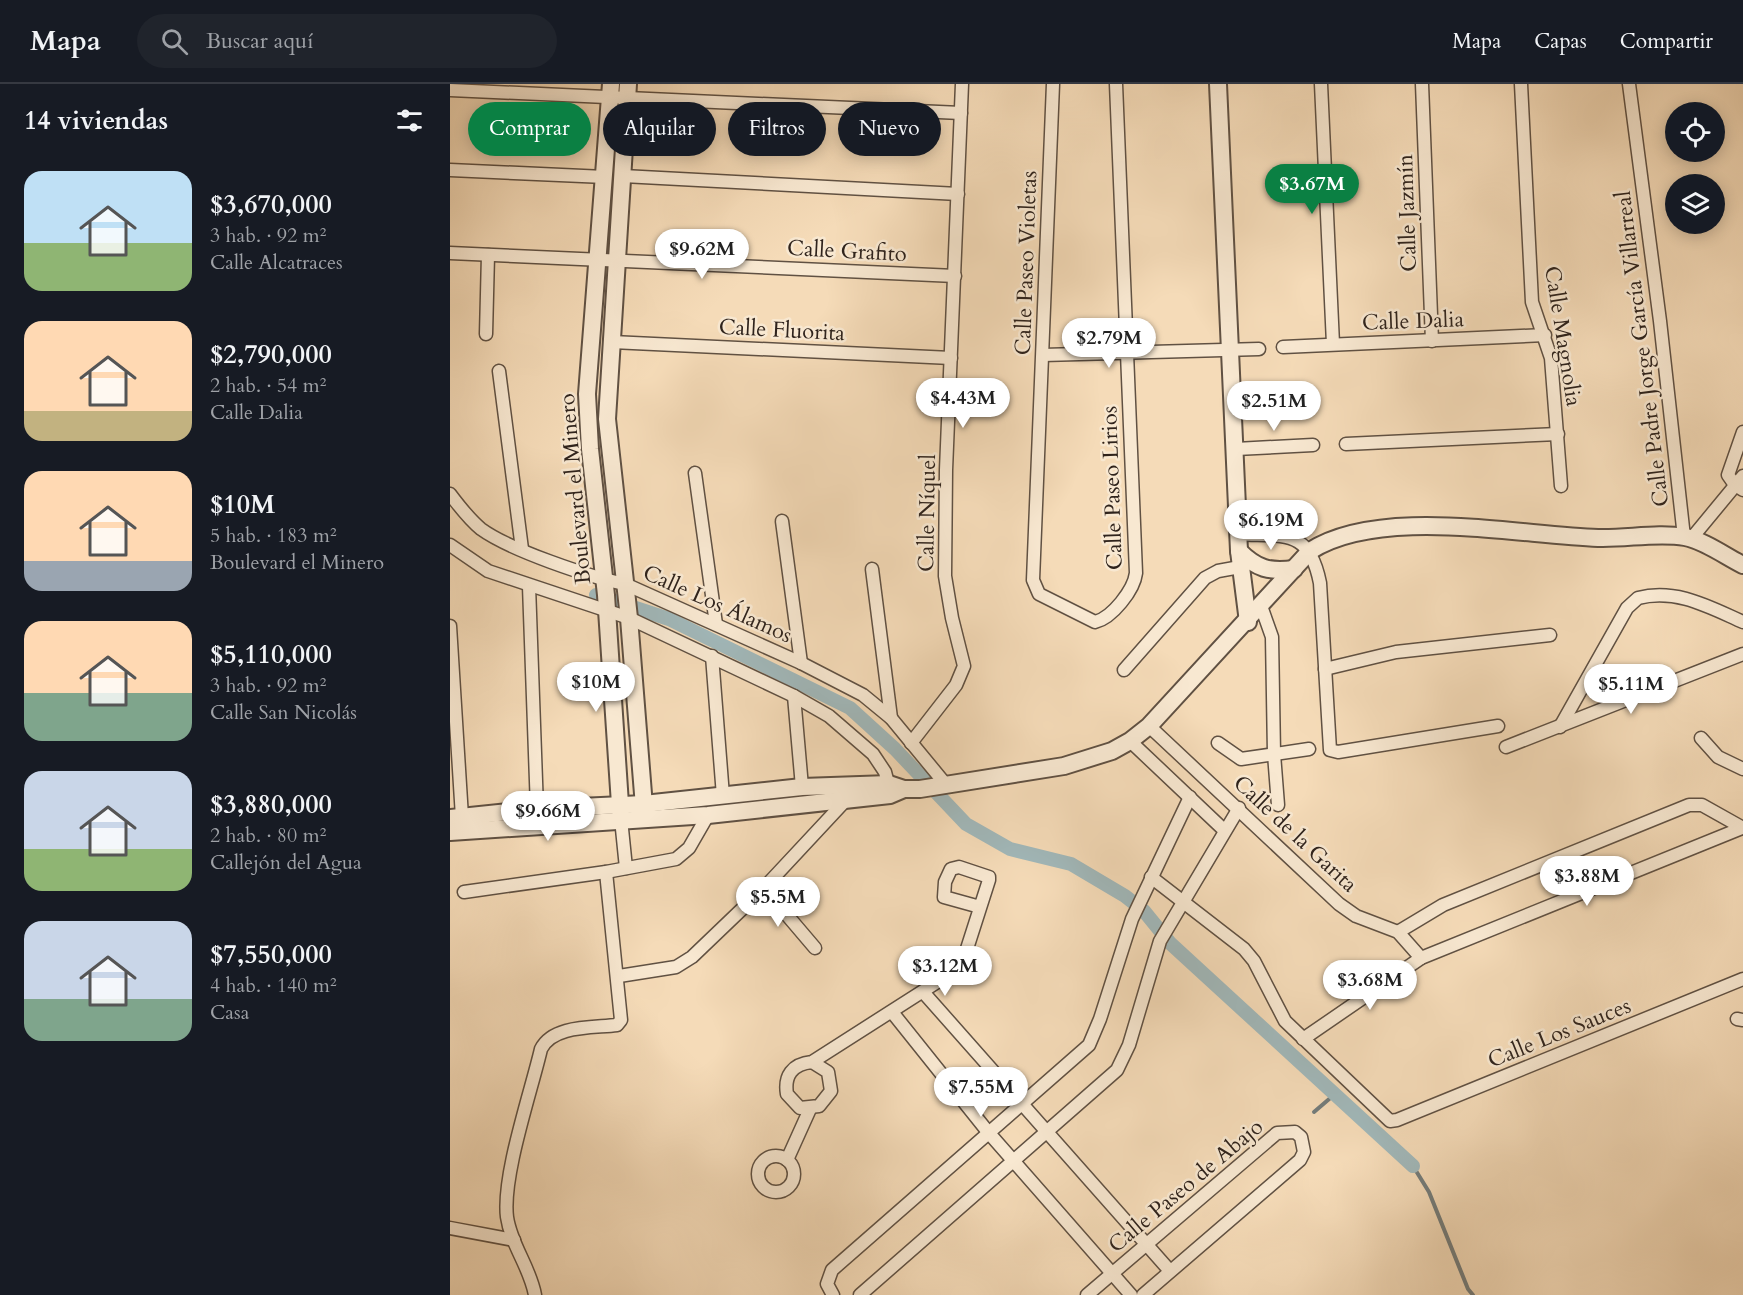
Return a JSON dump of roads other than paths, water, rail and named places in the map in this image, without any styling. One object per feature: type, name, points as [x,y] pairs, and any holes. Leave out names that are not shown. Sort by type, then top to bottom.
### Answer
[{"type":"street","name":"Calle Níquel","points":[[911,743],[957,685],[964,666],[952,618],[945,576],[962,84]]},
{"type":"street","name":"Calle Paseo Violetas","points":[[1053,84],[1033,580],[1039,594],[1095,622]]},
{"type":"street","name":"Calle Paseo Lirios","points":[[1095,622],[1103,620],[1131,589],[1136,579],[1116,84]]},
{"type":"street","points":[[1218,84],[1239,551],[1248,622]]},
{"type":"street","points":[[1322,84],[1333,344]]},
{"type":"street","name":"Calle Jazmín","points":[[1422,84],[1432,341]]},
{"type":"street","name":"Calle Magnolia","points":[[1521,84],[1532,302],[1551,358],[1561,486]]},
{"type":"street","name":"Calle Padre Jorge García Villarreal","points":[[1629,84],[1688,538]]},
{"type":"street","points":[[450,90],[619,91],[961,113]]},
{"type":"street","name":"Boulevard el Minero","points":[[619,91],[623,176],[607,419],[627,602],[644,812]]},
{"type":"street","name":"Boulevard el Minero","points":[[619,91],[605,177],[587,394],[590,449],[606,597],[620,811]]},
{"type":"street","points":[[450,170],[605,177]]},
{"type":"street","points":[[623,176],[958,194]]},
{"type":"street","name":"Calle Grafito","points":[[450,253],[955,276]]},
{"type":"street","points":[[486,334],[488,255]]},
{"type":"street","name":"Calle Dalia","points":[[1283,347],[1545,335]]},
{"type":"street","name":"Calle Fluorita","points":[[612,342],[951,358]]},
{"type":"street","points":[[1043,356],[1259,349]]},
{"type":"street","points":[[499,371],[522,549]]},
{"type":"street","points":[[1688,538],[1740,484],[1728,475],[1743,432]]},
{"type":"street","points":[[1346,444],[1557,434]]},
{"type":"street","points":[[1236,449],[1313,446]]},
{"type":"street","points":[[695,473],[716,624]]},
{"type":"street","name":"Calle Los Álamos","points":[[450,494],[479,527],[498,540],[522,549],[606,597],[627,602],[712,656],[794,696],[829,716],[873,753],[901,789]]},
{"type":"street","points":[[782,521],[801,663]]},
{"type":"street","points":[[644,812],[723,796],[802,787],[901,789],[943,787],[1064,766],[1112,751],[1149,726],[1248,622],[1310,551],[1324,542],[1350,533],[1403,527],[1598,538],[1688,538],[1743,565]]},
{"type":"street","points":[[1124,670],[1205,578],[1218,571],[1239,551],[1292,538],[1310,551],[1320,583],[1330,750],[1338,752],[1498,726]]},
{"type":"street","name":"Calle Los Álamos","points":[[450,545],[488,571],[529,586],[606,597],[716,624],[801,663],[863,695],[891,718],[943,787]]},
{"type":"street","points":[[1239,551],[1258,568],[1294,569]]},
{"type":"street","points":[[872,568],[891,718]]},
{"type":"street","points":[[529,586],[537,809]]},
{"type":"street","points":[[1560,727],[1627,608],[1638,598],[1647,595],[1683,597],[1743,622]]},
{"type":"street","points":[[1262,606],[1271,632],[1274,754],[1278,805]]},
{"type":"street","points":[[1248,622],[1271,632]]},
{"type":"street","points":[[450,626],[456,817],[537,809],[708,814],[846,800],[901,789]]},
{"type":"street","points":[[1325,669],[1396,652],[1550,635]]},
{"type":"street","points":[[1506,747],[1743,654]]},
{"type":"street","points":[[712,656],[723,796]]},
{"type":"street","points":[[794,696],[802,787]]},
{"type":"street","name":"Calle de la Garita","points":[[1149,726],[1339,904],[1356,916],[1398,932],[1421,958]]},
{"type":"street","points":[[1701,738],[1711,751],[1743,769]]},
{"type":"street","name":"Calle de la Garita","points":[[1130,741],[1224,830]]},
{"type":"street","points":[[1218,743],[1241,759],[1309,749]]},
{"type":"street","points":[[1730,763],[1743,758]]},
{"type":"street","points":[[833,1295],[827,1284],[832,1270],[1089,1045],[1100,1019],[1131,919],[1190,797]]},
{"type":"street","points":[[619,976],[685,963],[764,888],[846,800]]},
{"type":"street","points":[[1398,932],[1443,905],[1689,805],[1702,806],[1742,828]]},
{"type":"street","points":[[860,1295],[1045,1131],[1108,1081],[1124,1058],[1160,941],[1239,808]]},
{"type":"street","points":[[450,832],[620,811]]},
{"type":"street","points":[[620,811],[626,868]]},
{"type":"street","points":[[464,892],[606,872],[676,859],[683,854],[708,814]]},
{"type":"street","points":[[1151,877],[1244,950],[1254,961],[1285,1021],[1303,1039],[1421,958],[1742,828]]},
{"type":"street","points":[[812,1062],[828,1072],[831,1082],[827,1100],[810,1109],[800,1108],[792,1102],[785,1085],[793,1068],[812,1062],[924,993],[950,976],[961,963],[980,907],[988,876],[955,867],[948,873],[944,897],[980,907]]},
{"type":"street","points":[[535,1295],[527,1265],[514,1240],[507,1218],[509,1179],[541,1049],[552,1034],[620,1023],[619,976],[606,872]]},
{"type":"street","points":[[764,888],[815,948]]},
{"type":"street","name":"Calle Los Sauces","points":[[1303,1039],[1390,1121],[1743,979]]},
{"type":"street","points":[[924,993],[1170,1270]]},
{"type":"street","points":[[892,1012],[988,1132],[1131,1295]]},
{"type":"street","points":[[787,1160],[810,1109]]},
{"type":"street","name":"Calle Paseo de Abajo","points":[[1087,1295],[1277,1132],[1294,1132],[1301,1137],[1304,1152],[1300,1160],[1143,1295]]},
{"type":"street","points":[[450,1228],[514,1240]]},
{"type":"waterway","points":[[596,595],[669,619],[850,708],[895,749],[966,824],[1010,849],[1071,864],[1125,896],[1144,911],[1170,943],[1413,1166]]},
{"type":"waterway","points":[[1314,1112],[1335,1094]]},
{"type":"waterway","points":[[1413,1166],[1429,1192],[1468,1289],[1473,1295]]}]
